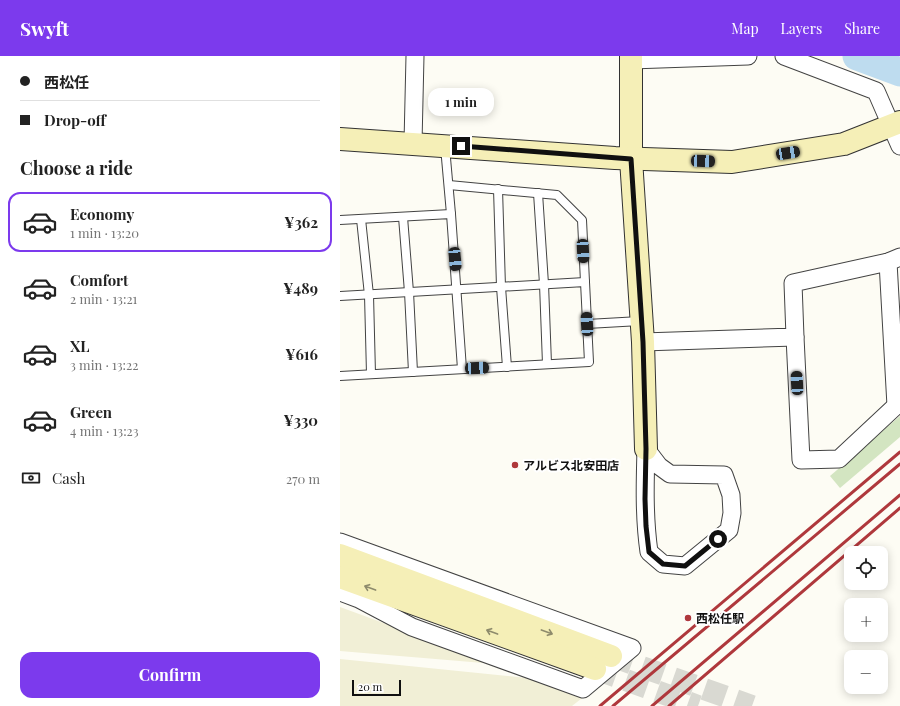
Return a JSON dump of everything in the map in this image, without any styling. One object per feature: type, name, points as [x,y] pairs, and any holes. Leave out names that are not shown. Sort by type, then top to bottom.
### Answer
[{"type":"street","points":[[413,143],[416,56]]},
{"type":"street","points":[[646,449],[659,466],[670,474],[724,475],[731,495],[732,513],[729,530],[685,566],[663,564],[649,552],[646,526],[646,449],[642,332],[631,159],[631,58],[748,56]]},
{"type":"street","points":[[784,56],[876,91],[896,123],[900,146]]},
{"type":"street","points":[[340,139],[445,145],[631,159],[732,162],[844,144],[896,123]]},
{"type":"street","points":[[894,260],[898,404],[839,459],[801,460],[795,337],[793,283],[894,260]]},
{"type":"street","points":[[642,332],[795,337]]},
{"type":"street","points":[[340,542],[632,648],[583,689],[412,627],[359,599],[340,592]]},
{"type":"street","points":[[340,555],[603,662],[340,577]]},
{"type":"lane","points":[[445,145],[462,369]]},
{"type":"lane","points":[[340,376],[589,362],[582,220],[557,195],[449,185]]},
{"type":"lane","points":[[498,190],[507,366]]},
{"type":"lane","points":[[538,193],[544,284],[547,364]]},
{"type":"lane","points":[[340,220],[451,214]]},
{"type":"lane","points":[[403,217],[410,292],[413,372]]},
{"type":"lane","points":[[361,219],[369,294],[371,374]]},
{"type":"lane","points":[[340,296],[585,282]]},
{"type":"lane","points":[[587,324],[642,332]]},
{"type":"shaded area","points":[[340,607],[495,664],[340,651]]},
{"type":"shaded area","points":[[340,659],[537,679],[586,695],[572,706],[340,706]]},
{"type":"green space","points":[[900,416],[900,437],[840,488],[830,476]]},
{"type":"waterway","points":[[857,56],[900,72]]},
{"type":"tunnel","points":[[611,656],[752,706]]},
{"type":"tunnel","points":[[595,669],[698,706]]},
{"type":"railway","points":[[600,706],[900,452]]},
{"type":"railway","points":[[613,706],[900,464]]},
{"type":"railway","points":[[652,706],[900,495]]},
{"type":"railway","points":[[669,706],[900,508]]},
{"type":"place","name":"アルビス北安田店","points":[[515,465]]},
{"type":"place","name":"西松任駅","points":[[688,618]]},
{"type":"route","points":[[461,146],[631,159],[643,342],[646,449],[645,499],[649,552],[663,564],[685,566],[718,539]]}]
